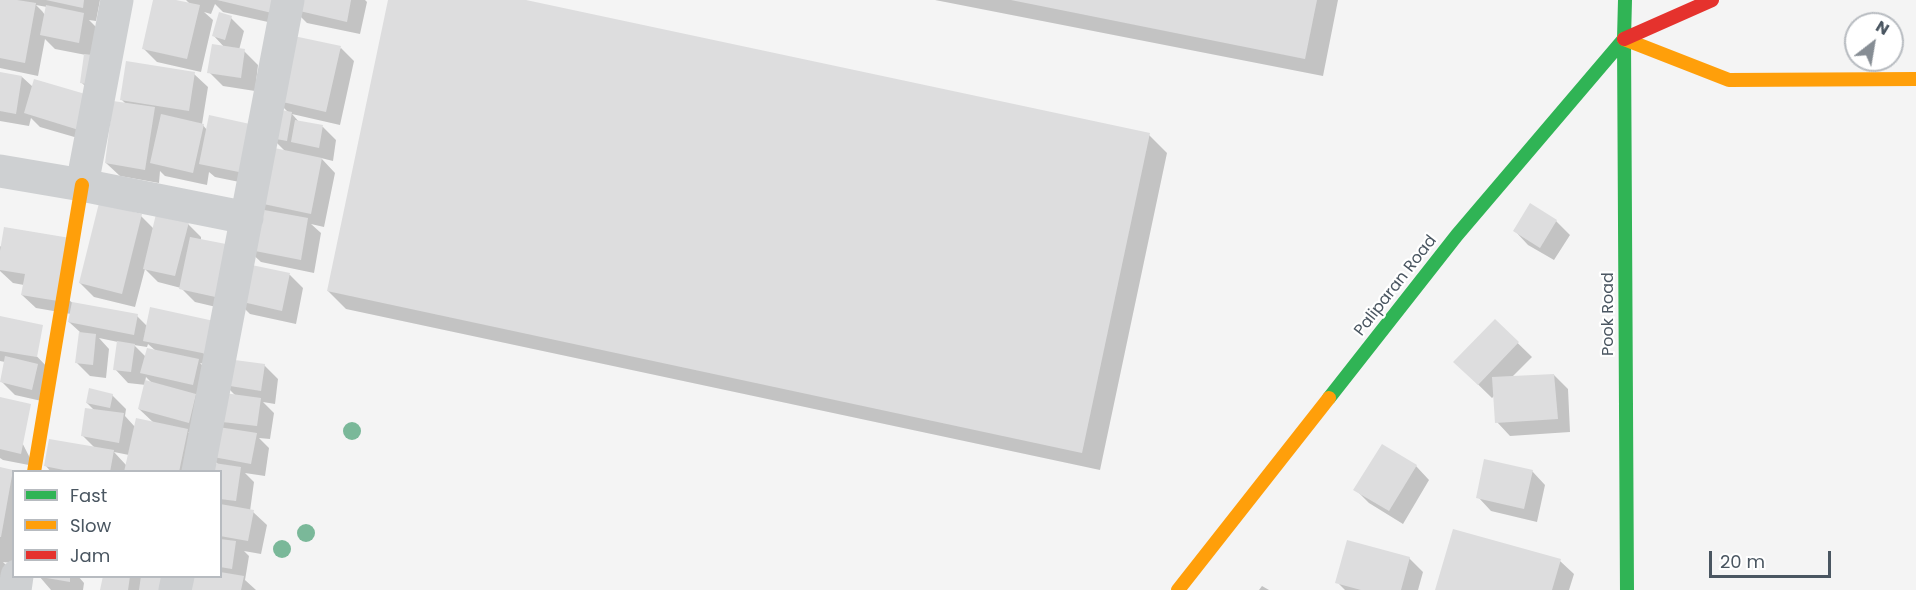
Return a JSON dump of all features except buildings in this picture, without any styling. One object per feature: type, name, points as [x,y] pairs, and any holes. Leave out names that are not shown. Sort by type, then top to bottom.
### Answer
[{"type":"street","points":[[34,470],[82,185],[117,0]]},
{"type":"street","points":[[198,470],[288,0]]},
{"type":"street","points":[[1624,39],[1625,0]]},
{"type":"street","points":[[1624,39],[1712,0]]},
{"type":"street","points":[[1624,39],[1729,80],[1916,79]]},
{"type":"street","name":"Paliparan Road","points":[[1178,590],[1457,235],[1624,39]]},
{"type":"street","name":"Pook Road","points":[[1624,39],[1627,590]]},
{"type":"street","points":[[0,171],[247,218]]},
{"type":"traffic: fast","points":[[1329,398],[1457,235],[1624,39],[1625,0]]},
{"type":"traffic: fast","points":[[1624,39],[1627,590]]},
{"type":"traffic: slow","points":[[1624,39],[1729,80],[1916,79]]},
{"type":"traffic: slow","points":[[34,470],[82,185]]},
{"type":"traffic: slow","points":[[1178,590],[1329,398]]},
{"type":"traffic: jam","points":[[1624,39],[1712,0]]}]
